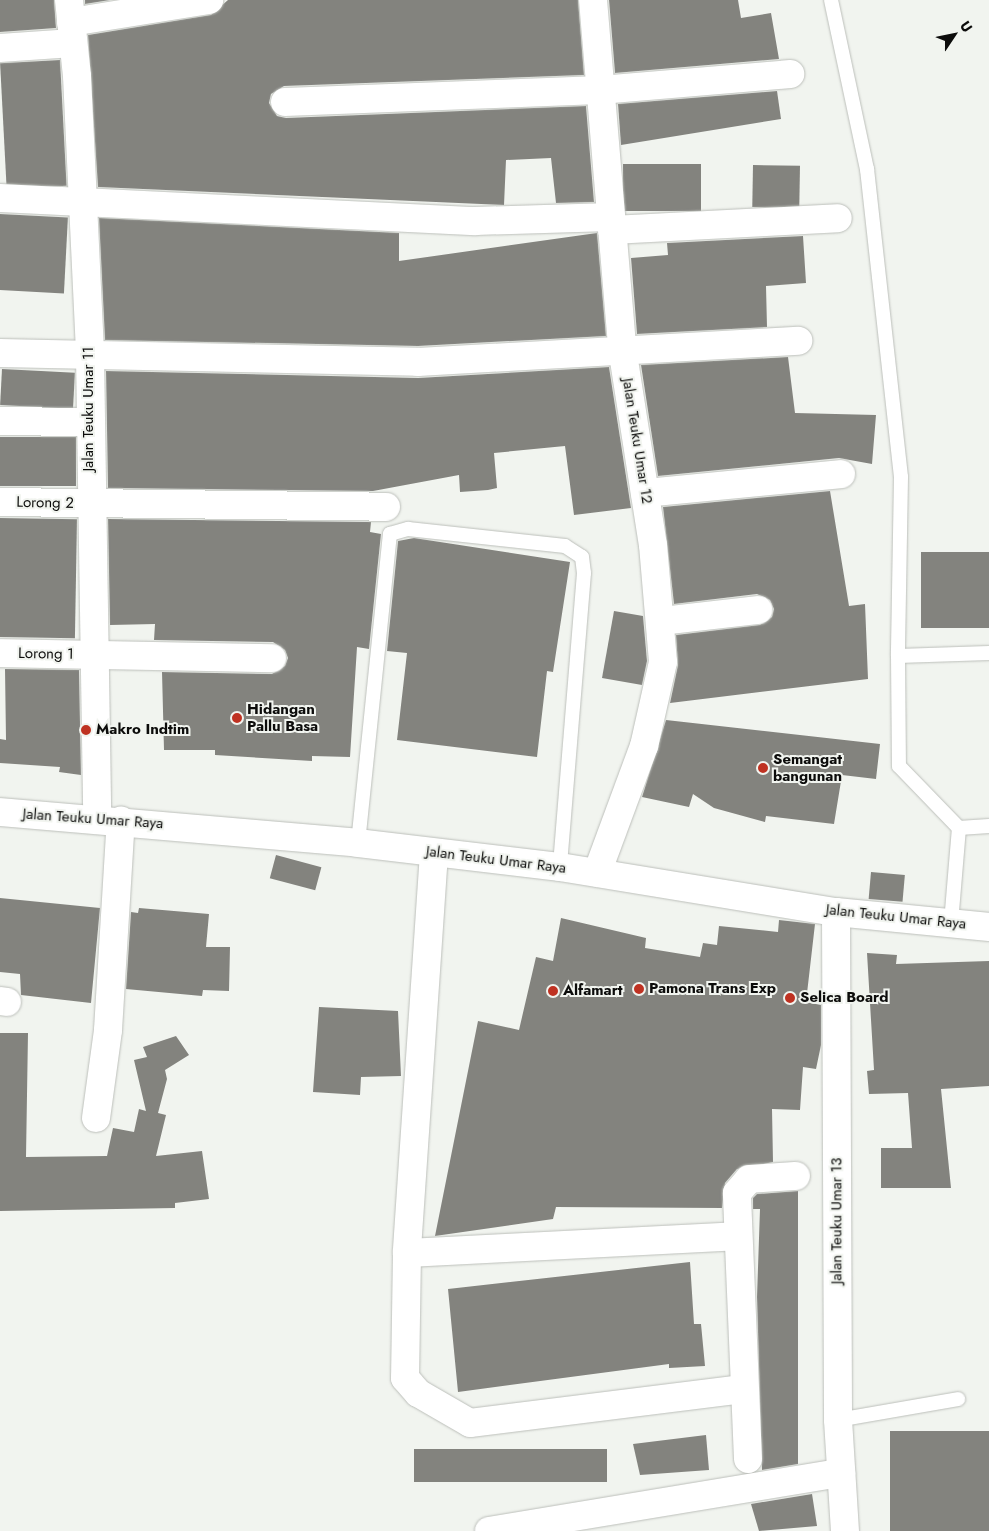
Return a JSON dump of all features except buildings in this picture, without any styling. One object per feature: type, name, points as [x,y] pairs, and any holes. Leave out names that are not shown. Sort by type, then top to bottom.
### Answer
[{"type":"street","points":[[0,48],[71,22],[209,0]]},
{"type":"street","name":"Jalan Teuku Umar 12","points":[[593,0],[623,354],[645,492],[661,621],[663,662],[650,723],[598,873]]},
{"type":"street","name":"Jalan Teuku Umar 11","points":[[71,22],[83,200],[90,355],[88,422],[93,655],[109,820],[108,1030],[96,1118]]},
{"type":"street","points":[[285,102],[600,90],[790,74]]},
{"type":"street","points":[[0,198],[83,200],[475,221],[612,223],[838,218]]},
{"type":"street","points":[[0,353],[418,362],[623,354],[798,341]]},
{"type":"street","points":[[0,421],[88,422]]},
{"type":"street","points":[[645,492],[841,474]]},
{"type":"street","name":"Lorong 2","points":[[0,502],[386,507]]},
{"type":"street","points":[[661,621],[758,610]]},
{"type":"street","name":"Lorong 1","points":[[0,653],[272,658]]},
{"type":"street","name":"Jalan Teuku Umar Raya","points":[[0,812],[358,843],[560,867],[836,912],[989,927]]},
{"type":"street","points":[[434,853],[408,1253],[405,1378],[418,1393],[455,1417],[480,1423],[743,1389]]},
{"type":"street","name":"Jalan Teuku Umar 13","points":[[836,912],[838,1420],[845,1531]]},
{"type":"street","points":[[748,1459],[743,1389],[737,1236],[739,1187],[750,1179],[796,1176]]},
{"type":"street","points":[[408,1253],[737,1236]]},
{"type":"street","points":[[489,1531],[841,1473]]},
{"type":"lane","points":[[831,0],[867,169],[902,477],[898,656],[899,766],[959,828],[951,923]]},
{"type":"lane","points":[[358,843],[390,534],[408,530],[565,546],[582,557],[584,573],[560,867]]},
{"type":"lane","points":[[898,656],[989,653]]},
{"type":"lane","points":[[959,828],[989,826]]},
{"type":"lane","points":[[838,1420],[958,1399]]},
{"type":"place","name":"Hidangan Pallu Basa","points":[[237,718]]},
{"type":"place","name":"Makro Indtim","points":[[86,730]]},
{"type":"place","name":"Semangat bangunan","points":[[763,768]]},
{"type":"place","name":"Pamona Trans Exp","points":[[639,989]]},
{"type":"place","name":"Alfamart","points":[[553,991]]},
{"type":"place","name":"Selica Board","points":[[790,998]]}]
